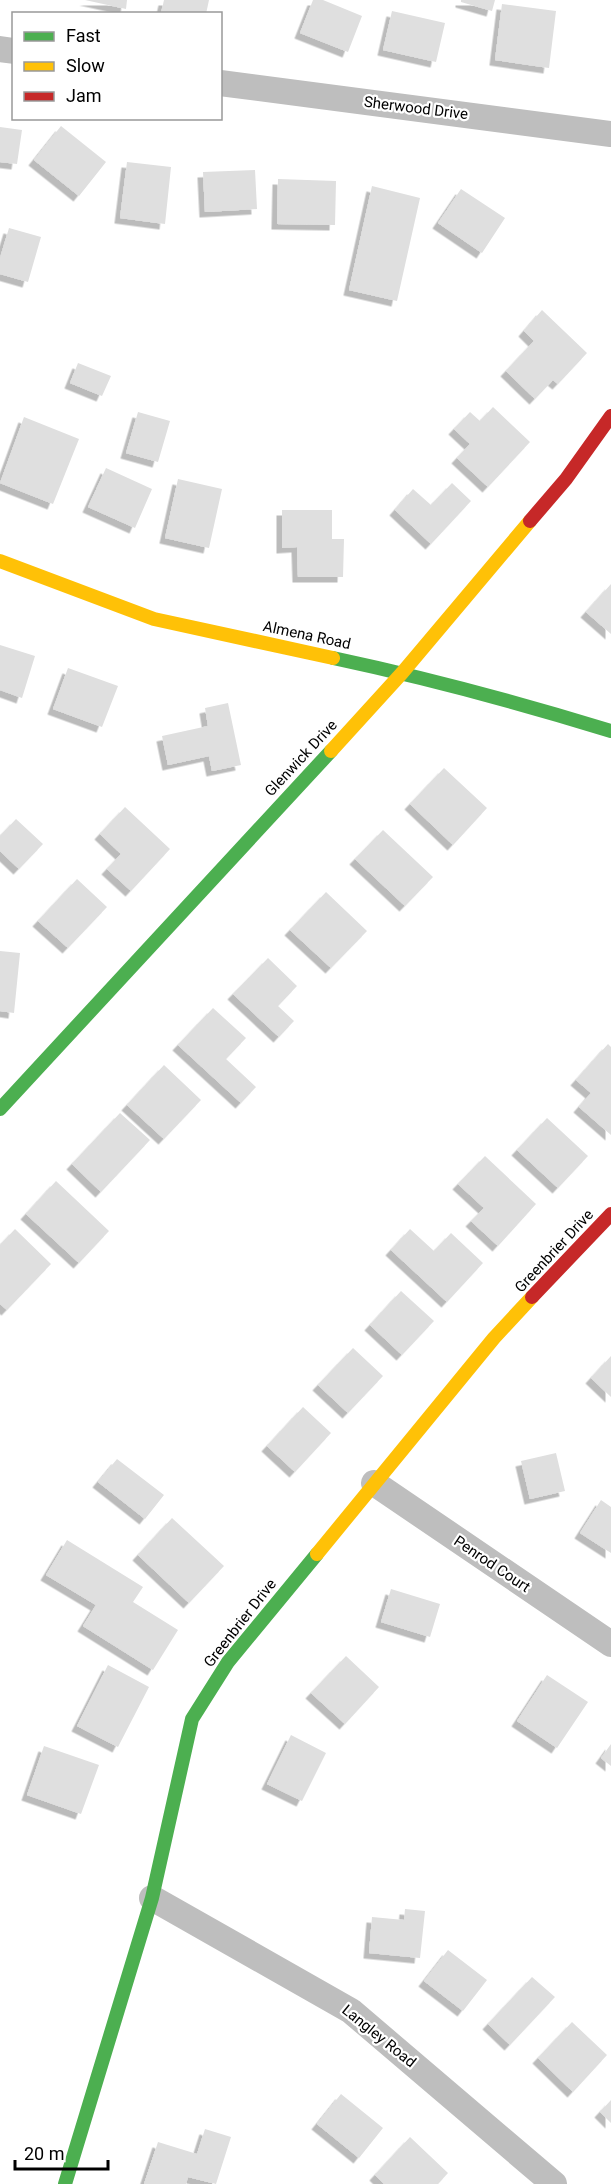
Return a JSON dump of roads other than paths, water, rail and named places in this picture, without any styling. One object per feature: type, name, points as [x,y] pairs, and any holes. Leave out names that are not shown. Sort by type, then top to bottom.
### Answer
[{"type":"street","name":"Sherwood Drive","points":[[222,83],[611,134]]},
{"type":"street","name":"Glenwick Drive","points":[[0,1109],[9,1087],[402,673],[566,479],[611,416]]},
{"type":"street","name":"Almena Road","points":[[0,561],[154,619],[402,673],[611,731]]},
{"type":"street","name":"Greenbrier Drive","points":[[65,2184],[152,1898],[192,1719],[228,1662],[494,1338],[611,1214]]},
{"type":"street","name":"Penrod Court","points":[[374,1483],[611,1644]]},
{"type":"street","name":"Langley Road","points":[[152,1898],[351,2011],[554,2184]]}]
